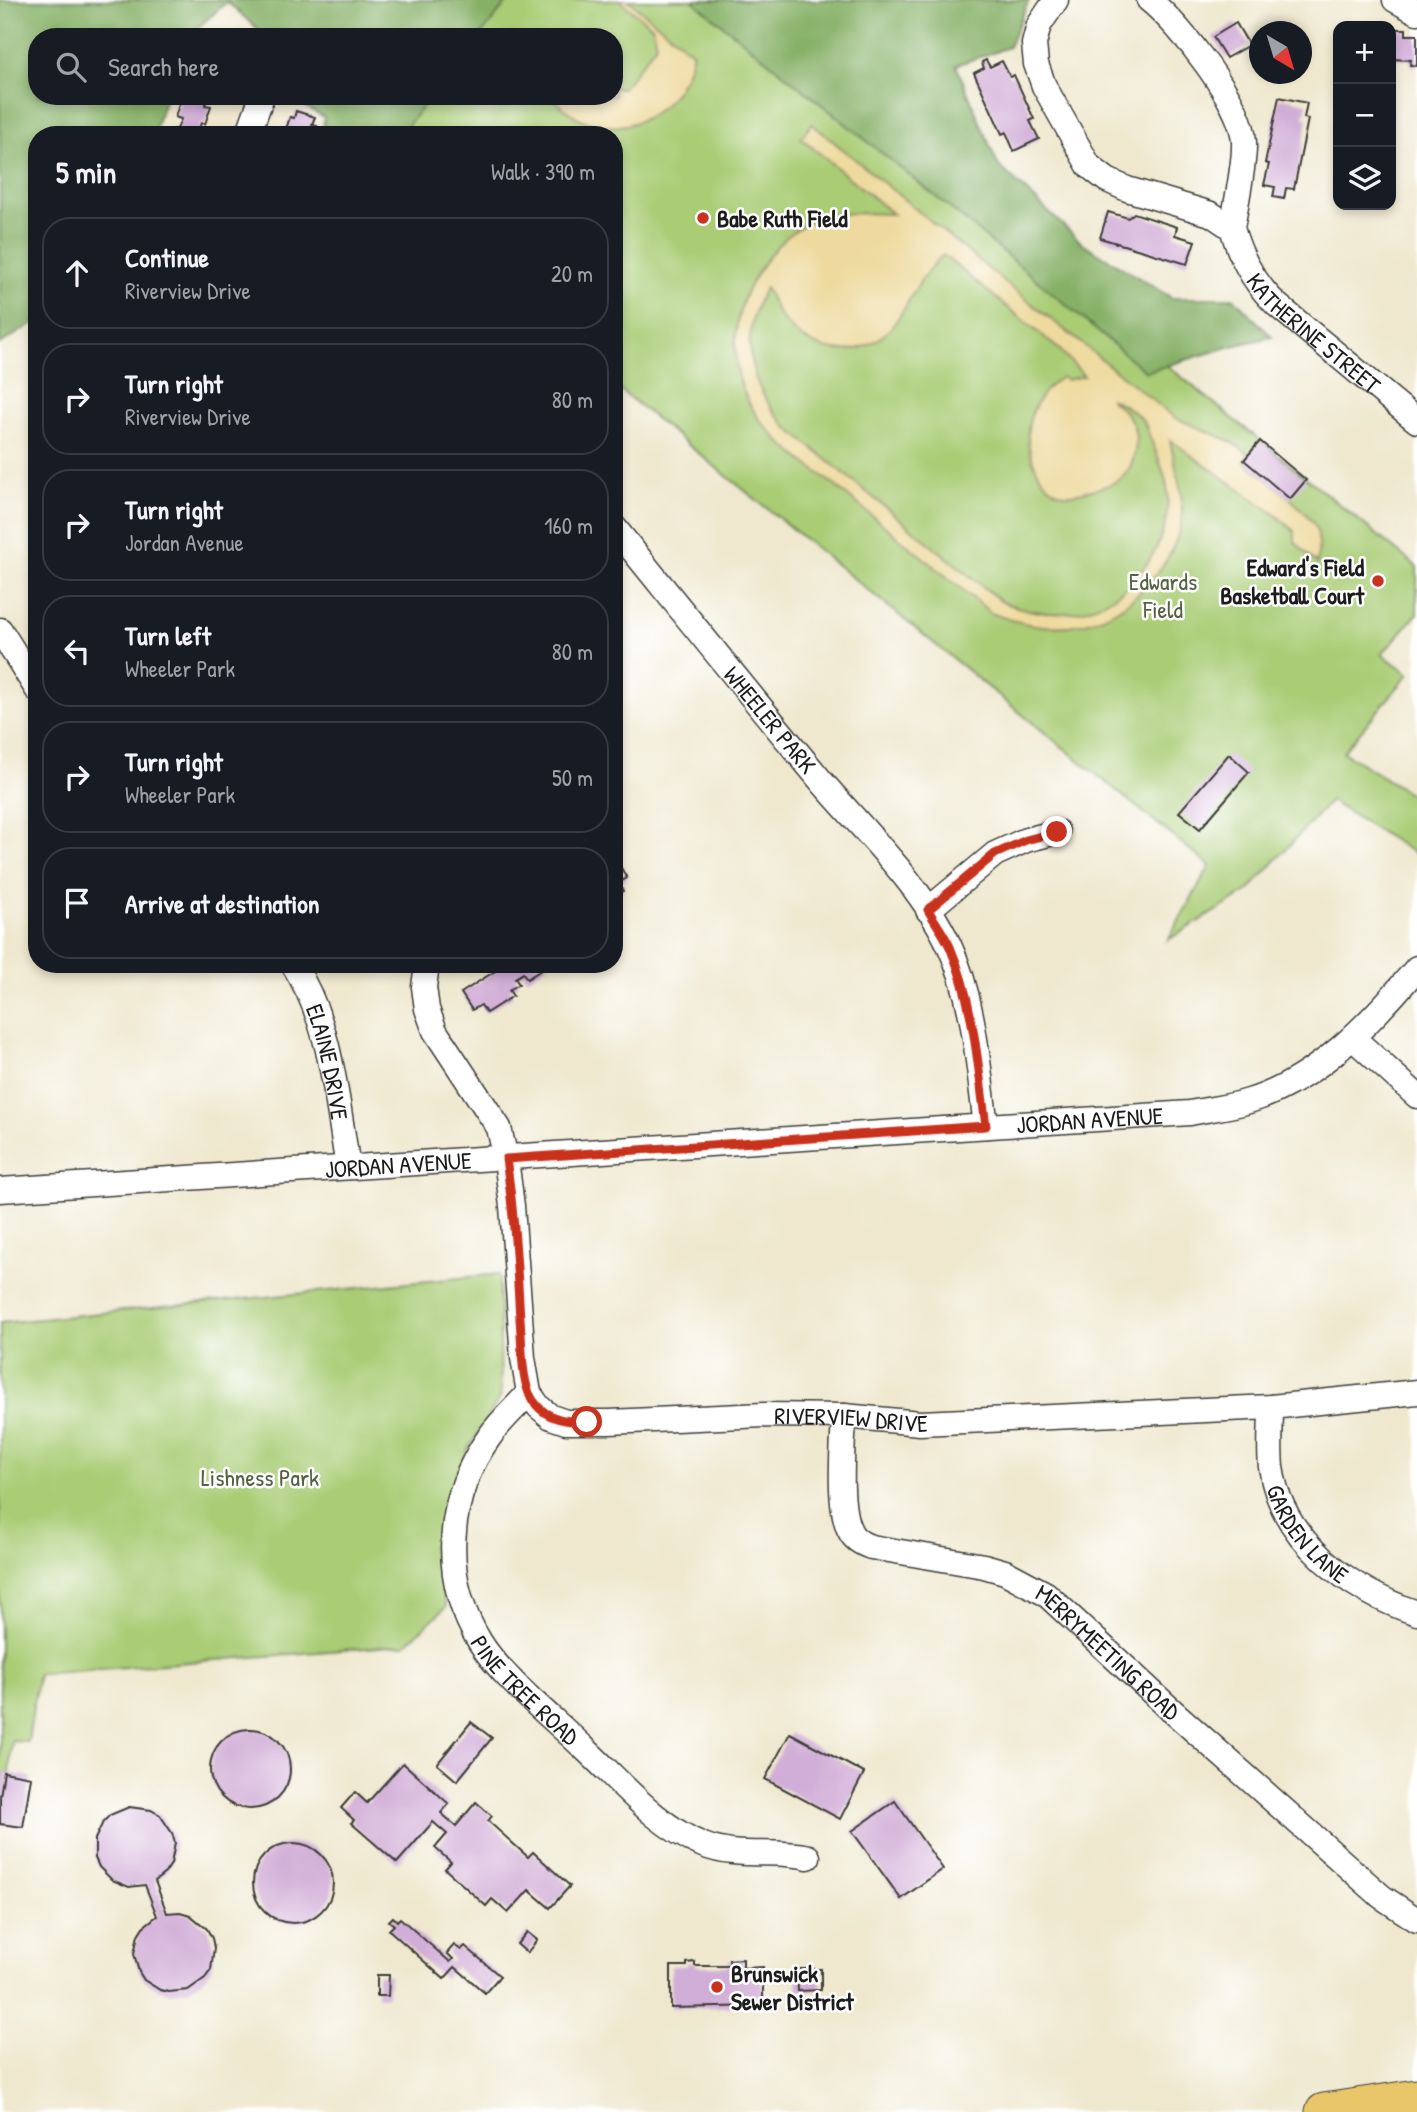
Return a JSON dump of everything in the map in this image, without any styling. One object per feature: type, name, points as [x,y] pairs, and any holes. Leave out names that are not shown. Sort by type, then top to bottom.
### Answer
[{"type":"highway","points":[[1324,2112],[1417,2098]]},
{"type":"street","points":[[1056,0],[1039,25],[1034,44],[1036,64],[1044,86],[1089,166],[1107,180],[1127,189],[1211,214],[1232,228]]},
{"type":"street","name":"KATHERINE STREET","points":[[1149,0],[1189,43],[1217,81],[1241,121],[1245,142],[1232,228],[1236,244],[1259,288],[1417,421]]},
{"type":"street","points":[[1395,0],[1417,12]]},
{"type":"street","points":[[251,126],[259,105]]},
{"type":"street","name":"WHEELER PARK","points":[[623,538],[928,910],[948,944],[964,989],[986,1126]]},
{"type":"street","points":[[0,630],[28,675]]},
{"type":"street","points":[[928,910],[995,854],[1026,840],[1057,832]]},
{"type":"street","name":"JORDAN AVENUE","points":[[0,1190],[1190,1113],[1248,1102],[1299,1078],[1353,1038],[1417,968]]},
{"type":"street","name":"ELAINE DRIVE","points":[[298,973],[314,1002],[327,1045],[348,1167]]},
{"type":"street","points":[[426,973],[424,987],[427,1009],[435,1031],[499,1128],[512,1206],[523,1358],[529,1393]]},
{"type":"street","points":[[1353,1038],[1417,1096]]},
{"type":"street","name":"RIVERVIEW DRIVE","points":[[529,1393],[551,1417],[566,1422],[764,1415],[844,1416],[920,1423],[1271,1407],[1417,1392]]},
{"type":"street","name":"PINE TREE ROAD","points":[[529,1393],[500,1423],[480,1450],[468,1477],[456,1518],[453,1547],[460,1600],[480,1642],[526,1693],[669,1828],[706,1846],[758,1855],[795,1854],[808,1857]]},
{"type":"street","name":"GARDEN LANE","points":[[1271,1407],[1271,1466],[1284,1510],[1298,1531],[1331,1566],[1350,1581],[1390,1604],[1417,1613]]},
{"type":"street","name":"MERRYMEETING ROAD","points":[[844,1416],[843,1508],[849,1530],[858,1541],[871,1547],[984,1566],[1016,1577],[1046,1594],[1169,1708],[1362,1879],[1399,1910],[1417,1920]]},
{"type":"green space","points":[[0,0],[509,0],[486,28],[257,28],[227,2],[197,28],[28,28],[28,105],[163,105],[156,126],[28,126],[28,327],[0,344]]},
{"type":"green space","name":"Edwards Field","points":[[489,0],[714,0],[1417,567],[1417,614],[1382,654],[1409,674],[1343,752],[1417,798],[1417,855],[1330,801],[1247,892],[1168,940],[1210,866],[623,392],[623,126],[382,126],[399,105],[623,105],[623,28],[466,28]]},
{"type":"green space","points":[[692,0],[1029,0],[1009,47],[956,65],[998,165],[1082,243],[1172,298],[1234,298],[1272,337],[1146,372],[966,221]]},
{"type":"green space","points":[[302,105],[424,105],[407,126],[324,126],[324,117]]},
{"type":"green space","name":"Lishness Park","points":[[499,1274],[501,1396],[467,1451],[444,1557],[441,1580],[446,1607],[405,1645],[38,1674],[28,1742],[12,1741],[9,1773],[4,1773],[0,1796],[0,1323]]},
{"type":"sand","points":[[619,0],[628,0],[693,53],[684,77],[671,97],[655,113],[636,122],[615,126],[593,124],[571,114],[561,105],[623,105],[623,88],[656,45],[653,27]]},
{"type":"sand","points":[[812,124],[1175,418],[1228,440],[1249,454],[1244,461],[1285,494],[1313,523],[1318,539],[1317,564],[1295,542],[1295,532],[1276,515],[1170,440],[1180,486],[1182,513],[1174,544],[1158,572],[1141,591],[1103,617],[1082,624],[1038,626],[991,613],[790,450],[758,417],[743,389],[738,372],[735,338],[742,304],[757,273],[771,253],[800,227],[832,216],[893,214],[801,138]],"holes":[[[943,255],[1060,350],[1084,376],[1066,380],[1062,377],[1055,381],[1044,392],[1032,413],[1028,429],[1029,448],[1041,477],[1056,491],[1071,494],[1107,486],[1126,474],[1135,451],[1135,431],[1129,417],[1109,398],[1128,408],[1144,422],[1165,477],[1167,509],[1156,549],[1130,583],[1096,606],[1076,612],[1047,613],[1002,602],[789,429],[764,397],[756,380],[750,344],[756,307],[765,288],[780,316],[792,330],[807,340],[838,350],[870,344],[897,320],[923,277]]]},
{"type":"building","points":[[1236,23],[1249,45],[1226,58],[1213,37]]},
{"type":"building","points":[[1396,29],[1406,29],[1406,35],[1417,35],[1417,66],[1410,65],[1411,60],[1396,59]]},
{"type":"building","points":[[986,60],[990,67],[1002,61],[1010,77],[1014,75],[1034,119],[1030,121],[1039,139],[1014,151],[1006,132],[1002,134],[974,73],[984,68],[982,62]]},
{"type":"building","points":[[1279,97],[1307,103],[1304,118],[1308,119],[1294,189],[1286,188],[1284,199],[1273,197],[1275,187],[1264,185],[1269,164],[1265,163]]},
{"type":"building","points":[[179,105],[211,106],[205,124],[201,123],[200,126],[178,126],[181,119],[175,117]]},
{"type":"building","points":[[296,111],[315,117],[312,124],[317,126],[287,126],[290,117],[294,118]]},
{"type":"building","points":[[1108,212],[1128,218],[1134,213],[1177,227],[1175,235],[1195,241],[1187,264],[1100,238]]},
{"type":"building","points":[[1260,441],[1306,480],[1290,499],[1244,460]]},
{"type":"building","points":[[1229,754],[1249,772],[1200,829],[1179,812]]},
{"type":"building","points":[[492,973],[523,973],[515,978],[519,984],[509,990],[513,996],[486,1013],[481,1005],[472,1010],[461,993]]},
{"type":"building","points":[[523,973],[536,973],[527,979]]},
{"type":"building","points":[[471,1722],[492,1738],[457,1781],[437,1764]]},
{"type":"building","points":[[250,1729],[265,1732],[278,1741],[287,1754],[290,1769],[287,1784],[278,1797],[265,1806],[250,1809],[235,1806],[222,1797],[213,1784],[210,1769],[213,1754],[222,1741],[235,1732]]},
{"type":"building","points":[[790,1733],[864,1773],[840,1819],[765,1779]]},
{"type":"building","points":[[403,1763],[449,1804],[441,1813],[456,1826],[476,1802],[492,1816],[488,1821],[528,1857],[533,1852],[570,1886],[550,1908],[529,1890],[508,1913],[492,1899],[486,1906],[445,1869],[451,1862],[435,1848],[447,1834],[433,1822],[397,1863],[351,1823],[354,1820],[341,1808],[355,1792],[367,1803]]},
{"type":"building","points":[[4,1772],[31,1777],[23,1827],[0,1824],[0,1796]]},
{"type":"building","points":[[895,1801],[943,1869],[901,1899],[852,1831]]},
{"type":"building","points":[[129,1807],[151,1810],[160,1815],[172,1833],[175,1843],[171,1864],[155,1881],[167,1913],[180,1912],[190,1915],[207,1929],[212,1938],[214,1948],[211,1970],[188,1990],[160,1990],[144,1980],[134,1954],[138,1935],[143,1927],[157,1916],[145,1885],[129,1887],[112,1880],[99,1867],[95,1858],[95,1839],[103,1822],[110,1815]]},
{"type":"building","points":[[293,1843],[308,1846],[321,1855],[330,1868],[333,1883],[330,1898],[321,1911],[308,1920],[293,1923],[278,1920],[265,1911],[256,1898],[253,1883],[256,1868],[265,1855],[278,1846]]},
{"type":"building","points":[[393,1917],[397,1921],[400,1918],[450,1962],[453,1959],[447,1953],[454,1945],[461,1950],[465,1946],[500,1976],[485,1993],[455,1967],[444,1979],[389,1930],[394,1925],[389,1921]]},
{"type":"building","points":[[527,1932],[537,1940],[527,1953],[517,1944]]},
{"type":"building","name":"Brunswick Sewer District","points":[[743,1959],[743,1968],[763,1967],[763,2006],[671,2008],[671,1966],[687,1966],[687,1963],[695,1962],[695,1966],[730,1966],[729,1960]]},
{"type":"building","points":[[797,1969],[821,1969],[821,1990],[798,1991]]},
{"type":"building","points":[[377,1975],[389,1975],[388,1996],[377,1996]]},
{"type":"place","name":"Babe Ruth Field","points":[[703,218]]},
{"type":"place","name":"Edward's Field Basketball Court","points":[[1378,581]]},
{"type":"place","name":"Brunswick Sewer District","points":[[717,1987]]},
{"type":"route","points":[[587,1422],[566,1422],[551,1417],[529,1393],[523,1358],[506,1159],[986,1126],[964,989],[948,944],[928,910],[995,854],[1026,840],[1057,832]]}]
